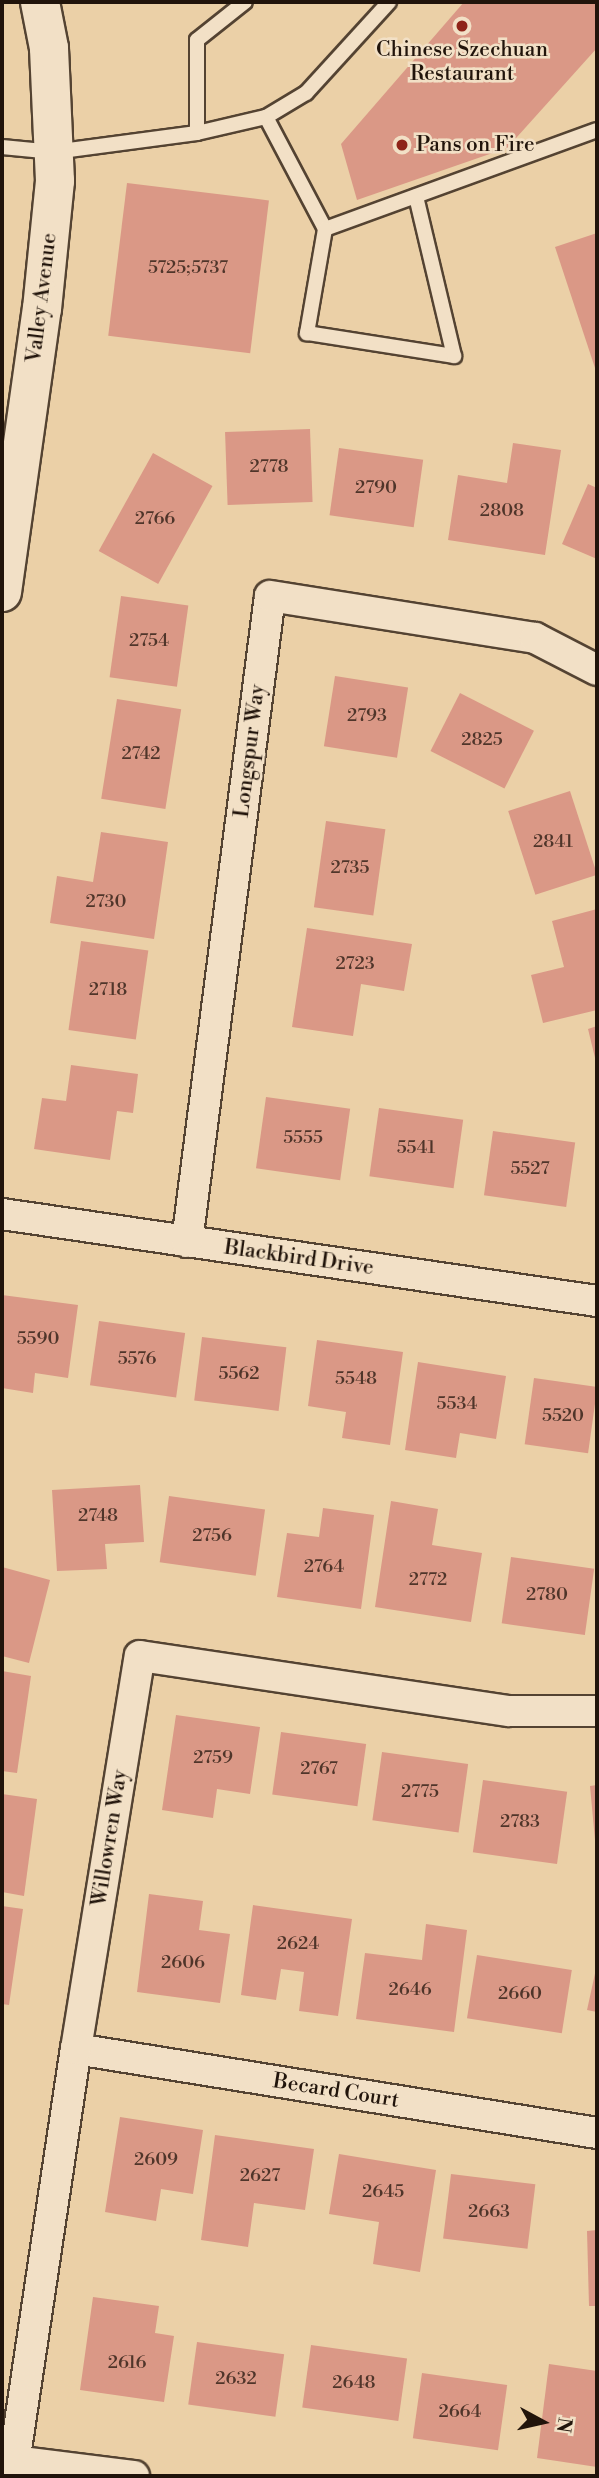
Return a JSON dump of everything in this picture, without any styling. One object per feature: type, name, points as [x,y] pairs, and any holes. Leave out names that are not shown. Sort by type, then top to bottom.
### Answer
[{"type":"main road","name":"Valley Avenue","points":[[2,592],[5,551],[41,309],[55,181],[48,48],[40,2]]},
{"type":"street","name":"Longspur Way","points":[[187,1242],[270,596],[535,638],[597,670]]},
{"type":"street","name":"Blackbird Drive","points":[[2,1214],[597,1301]]},
{"type":"street","name":"Willowren Way","points":[[13,2468],[76,2049],[140,1656],[509,1711],[597,1711]]},
{"type":"street","name":"Becard Court","points":[[76,2049],[597,2133]]},
{"type":"street","points":[[13,2468],[134,2476]]},
{"type":"lane","points":[[197,133],[197,40],[245,2]]},
{"type":"lane","points":[[2,147],[54,152],[197,133],[266,117],[306,93],[389,2]]},
{"type":"lane","points":[[266,117],[325,229],[307,333],[454,356],[415,196]]},
{"type":"lane","points":[[325,229],[597,130]]},
{"type":"building","points":[[464,2],[597,2],[597,48],[507,148],[357,200],[341,144]]},
{"type":"building","points":[[127,183],[269,200],[250,353],[108,336]]},
{"type":"building","points":[[597,233],[597,374],[555,247]]},
{"type":"building","points":[[310,429],[313,502],[228,505],[225,432]]},
{"type":"building","points":[[513,443],[561,450],[545,555],[448,540],[458,475],[507,483]]},
{"type":"building","points":[[339,448],[423,460],[414,527],[330,515]]},
{"type":"building","points":[[153,453],[212,486],[158,584],[99,551]]},
{"type":"building","points":[[588,484],[597,488],[597,559],[562,544]]},
{"type":"building","points":[[121,596],[188,605],[177,687],[110,677]]},
{"type":"building","points":[[335,676],[408,688],[397,758],[324,746]]},
{"type":"building","points":[[460,693],[534,731],[504,789],[430,751]]},
{"type":"building","points":[[117,699],[181,709],[165,809],[101,799]]},
{"type":"building","points":[[570,791],[597,875],[535,895],[508,811]]},
{"type":"building","points":[[326,821],[385,829],[373,916],[314,907]]},
{"type":"building","points":[[101,832],[168,842],[154,939],[50,923],[57,876],[93,882]]},
{"type":"building","points":[[597,909],[597,1010],[543,1023],[531,975],[564,967],[552,921]]},
{"type":"building","points":[[307,928],[412,944],[404,991],[361,984],[353,1036],[292,1027]]},
{"type":"building","points":[[81,941],[148,950],[136,1040],[68,1030]]},
{"type":"building","points":[[597,1026],[597,1062],[596,1062],[588,1029]]},
{"type":"building","points":[[71,1065],[138,1074],[133,1113],[117,1111],[110,1160],[34,1149],[42,1098],[66,1101]]},
{"type":"building","points":[[266,1097],[350,1109],[340,1180],[256,1168]]},
{"type":"building","points":[[379,1108],[463,1120],[454,1188],[369,1176]]},
{"type":"building","points":[[493,1131],[575,1143],[566,1207],[484,1195]]},
{"type":"building","points":[[2,1295],[78,1305],[68,1378],[35,1373],[33,1393],[2,1388]]},
{"type":"building","points":[[99,1321],[185,1333],[176,1397],[90,1385]]},
{"type":"building","points":[[202,1337],[286,1347],[279,1411],[194,1401]]},
{"type":"building","points":[[317,1340],[403,1352],[390,1445],[342,1438],[346,1412],[308,1406]]},
{"type":"building","points":[[418,1362],[506,1376],[496,1439],[460,1433],[456,1458],[405,1450]]},
{"type":"building","points":[[534,1378],[597,1387],[588,1453],[525,1444]]},
{"type":"building","points":[[140,1485],[144,1542],[105,1544],[107,1569],[57,1571],[52,1490]]},
{"type":"building","points":[[169,1496],[265,1509],[256,1576],[160,1562]]},
{"type":"building","points":[[391,1501],[438,1509],[432,1545],[482,1553],[471,1622],[375,1607]]},
{"type":"building","points":[[323,1508],[374,1515],[361,1609],[277,1597],[287,1533],[319,1537]]},
{"type":"building","points":[[511,1557],[594,1569],[585,1635],[502,1623]]},
{"type":"building","points":[[2,1567],[50,1580],[29,1663],[2,1656]]},
{"type":"building","points":[[2,1671],[31,1676],[17,1773],[2,1771]]},
{"type":"building","points":[[176,1715],[260,1727],[250,1794],[217,1789],[213,1818],[162,1810]]},
{"type":"building","points":[[281,1732],[366,1744],[357,1806],[272,1794]]},
{"type":"building","points":[[382,1752],[468,1764],[459,1832],[372,1820]]},
{"type":"building","points":[[483,1780],[567,1792],[557,1864],[473,1852]]},
{"type":"building","points":[[597,1785],[597,1840],[595,1840],[590,1786]]},
{"type":"building","points":[[2,1794],[37,1799],[24,1896],[2,1892]]},
{"type":"building","points":[[149,1894],[203,1901],[199,1930],[230,1934],[220,2003],[137,1992]]},
{"type":"building","points":[[253,1905],[352,1919],[338,2016],[299,2011],[304,1972],[281,1969],[276,2000],[241,1995]]},
{"type":"building","points":[[2,1906],[23,1909],[9,2005],[2,2004]]},
{"type":"building","points":[[426,1924],[467,1930],[454,2032],[356,2019],[365,1953],[422,1960]]},
{"type":"building","points":[[477,1955],[572,1970],[562,2033],[467,2018]]},
{"type":"building","points":[[597,1969],[597,2012],[587,2010]]},
{"type":"building","points":[[120,2117],[203,2130],[193,2194],[161,2189],[156,2221],[105,2212]]},
{"type":"building","points":[[215,2135],[314,2149],[305,2210],[254,2203],[248,2247],[201,2240]]},
{"type":"building","points":[[339,2154],[436,2170],[420,2272],[373,2264],[379,2222],[329,2214]]},
{"type":"building","points":[[451,2174],[535,2184],[527,2249],[443,2239]]},
{"type":"building","points":[[597,2230],[597,2306],[589,2306],[587,2231]]},
{"type":"building","points":[[93,2297],[159,2306],[155,2333],[174,2336],[164,2402],[80,2390]]},
{"type":"building","points":[[197,2342],[284,2354],[275,2417],[188,2404]]},
{"type":"building","points":[[311,2345],[407,2358],[398,2421],[302,2407]]},
{"type":"building","points":[[549,2364],[597,2371],[597,2467],[537,2458]]},
{"type":"building","points":[[422,2373],[507,2385],[498,2450],[413,2438]]},
{"type":"place","name":"Chinese Szechuan Restaurant","points":[[462,26]]},
{"type":"place","name":"Pans on Fire","points":[[402,145]]}]
